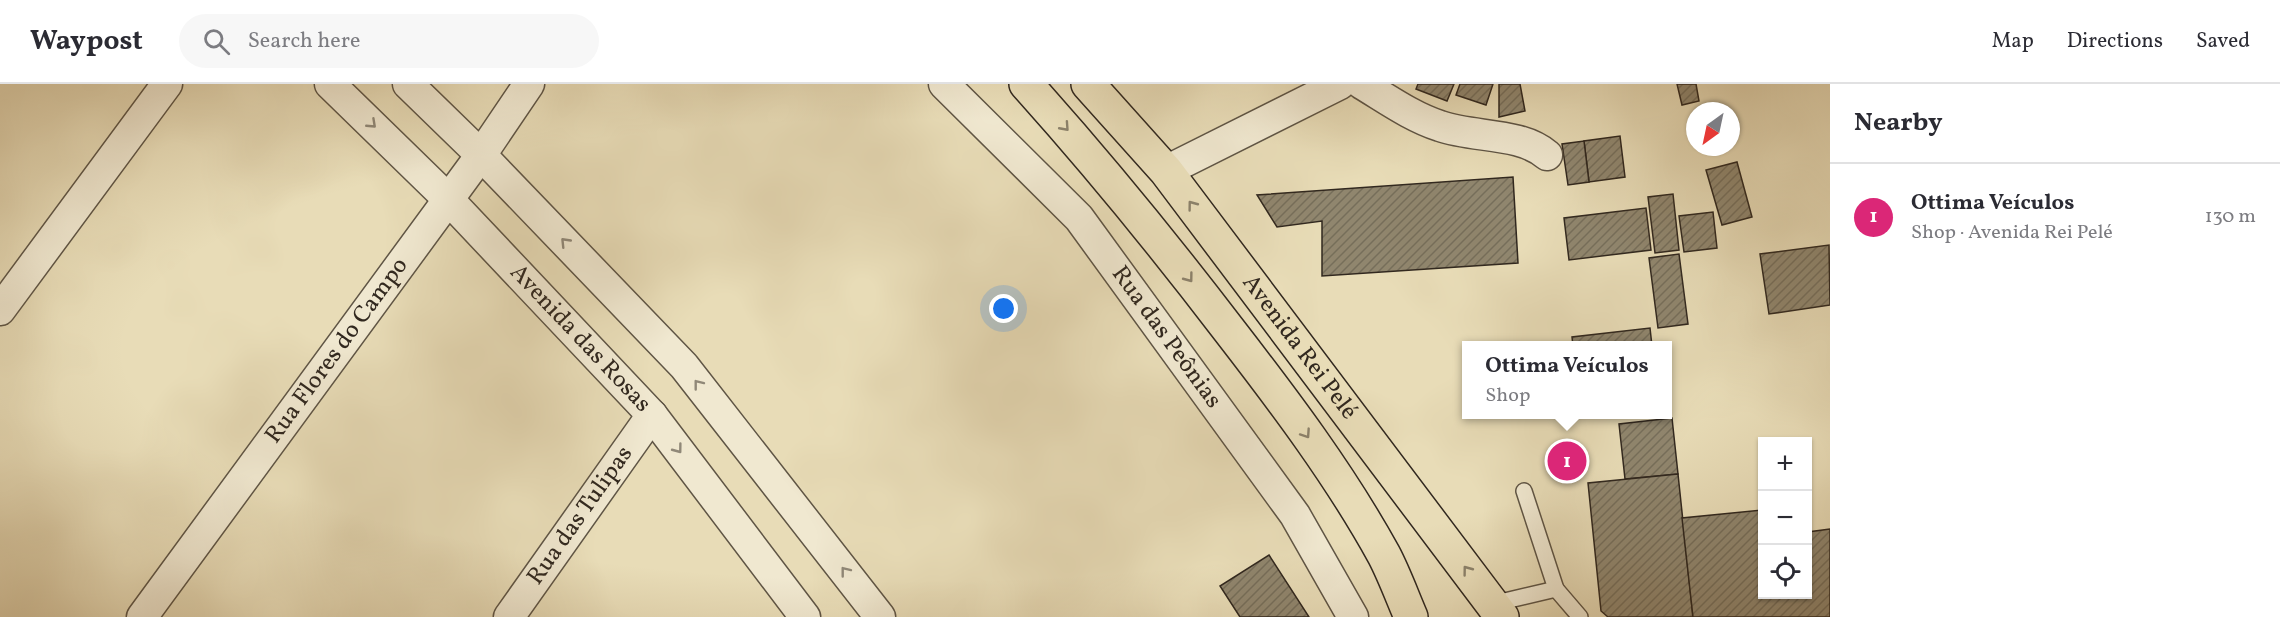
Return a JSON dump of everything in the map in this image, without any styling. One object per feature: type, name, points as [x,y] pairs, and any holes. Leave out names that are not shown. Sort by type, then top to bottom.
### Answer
[{"type":"main road","name":"Avenida Rei Pelé","points":[[1026,84],[1095,160],[1152,230],[1287,406],[1384,555],[1411,617]]},
{"type":"main road","name":"Avenida Rei Pelé","points":[[1088,84],[1167,171],[1497,610]]},
{"type":"street","points":[[0,310],[166,84]]},
{"type":"street","name":"Avenida das Rosas","points":[[330,84],[448,199],[652,415],[805,617]]},
{"type":"street","points":[[408,84],[481,155],[684,366],[870,613]]},
{"type":"street","name":"Rua Flores do Campo","points":[[142,617],[481,155],[529,84]]},
{"type":"street","name":"Rua das Peônias","points":[[944,84],[1079,218],[1295,515],[1353,617]]},
{"type":"street","points":[[1167,171],[1340,84]]},
{"type":"street","points":[[1362,84],[1417,116],[1440,126],[1470,134],[1528,143],[1547,156]]},
{"type":"street","name":"Rua das Tulipas","points":[[509,617],[652,415]]},
{"type":"lane","points":[[1524,491],[1556,589],[1580,617]]},
{"type":"lane","points":[[1497,610],[1556,589]]},
{"type":"building","points":[[1418,84],[1454,84],[1447,101],[1416,89]]},
{"type":"building","points":[[1460,84],[1493,84],[1486,105],[1456,95]]},
{"type":"building","points":[[1499,84],[1520,84],[1525,111],[1499,117]]},
{"type":"building","points":[[1677,84],[1696,84],[1699,101],[1686,102],[1682,105]]},
{"type":"building","points":[[1620,136],[1625,177],[1589,182],[1584,141]]},
{"type":"building","points":[[1584,141],[1589,182],[1568,185],[1562,144]]},
{"type":"building","points":[[1737,162],[1752,217],[1722,225],[1706,170]]},
{"type":"building","points":[[1513,177],[1518,263],[1322,276],[1322,221],[1277,227],[1257,195]]},
{"type":"building","points":[[1673,194],[1679,250],[1655,253],[1648,197]]},
{"type":"building","points":[[1646,208],[1651,250],[1569,260],[1564,218]]},
{"type":"building","points":[[1713,212],[1717,248],[1684,252],[1679,216]]},
{"type":"building","points":[[1829,245],[1830,305],[1769,314],[1760,254]]},
{"type":"building","points":[[1679,254],[1688,324],[1658,328],[1649,258]]},
{"type":"building","points":[[1650,328],[1651,341],[1572,341],[1572,337]]},
{"type":"building","points":[[1672,418],[1678,474],[1625,479],[1619,424]]},
{"type":"building","points":[[1678,474],[1693,617],[1608,617],[1601,611],[1588,483]]},
{"type":"building","points":[[1758,510],[1758,599],[1812,599],[1812,531],[1830,529],[1830,617],[1693,617],[1682,518]]},
{"type":"building","points":[[1269,555],[1309,617],[1240,617],[1220,586]]},
{"type":"place","name":"Ottima Veículos","points":[[1567,461]]}]
